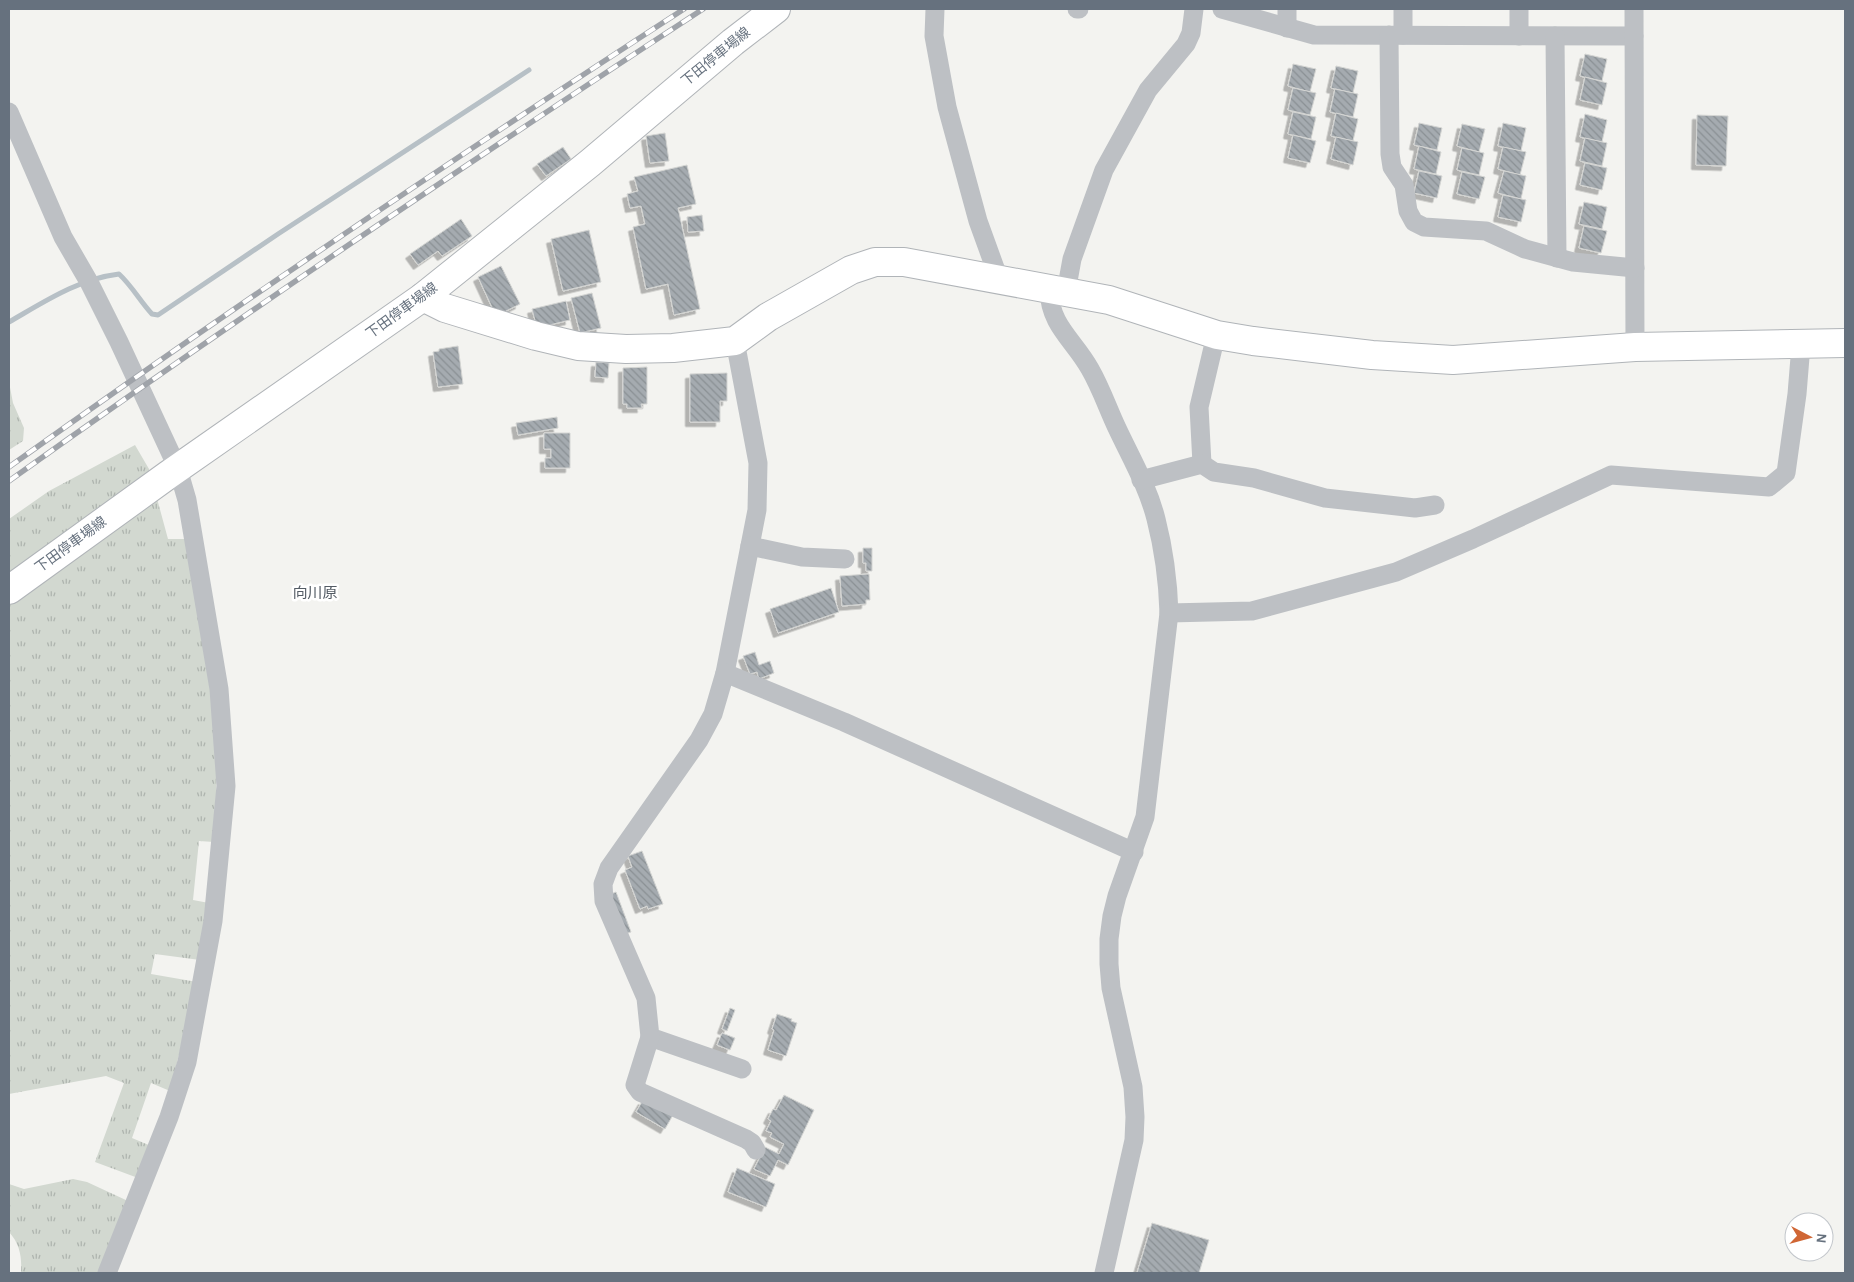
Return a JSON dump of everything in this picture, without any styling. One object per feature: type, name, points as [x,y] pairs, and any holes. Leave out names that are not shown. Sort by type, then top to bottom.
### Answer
[{"type":"street","name":"下田停車場線","points":[[9,590],[173,472],[423,297],[590,163],[733,42],[776,9]]},
{"type":"street","points":[[934,9],[934,36],[947,107],[978,221],[999,279]]},
{"type":"street","points":[[1104,1273],[1134,1140],[1133,1087],[1111,988],[1109,964],[1112,916],[1117,896],[1145,817],[1169,613],[1168,582],[1156,518],[1141,480],[1090,370],[1055,320],[1049,304],[1058,291],[1072,259],[1104,170],[1148,90],[1186,44],[1191,33],[1194,9]]},
{"type":"street","points":[[1222,9],[1314,35],[1634,36]]},
{"type":"street","points":[[1286,9],[1286,28]]},
{"type":"street","points":[[1403,9],[1396,35],[1390,154],[1392,167],[1404,185],[1408,212],[1414,222],[1424,227],[1486,231],[1525,249],[1573,262],[1635,268]]},
{"type":"street","points":[[1519,9],[1519,36]]},
{"type":"street","points":[[1634,9],[1635,347]]},
{"type":"street","points":[[1555,36],[1556,258]]},
{"type":"street","points":[[9,112],[63,237],[89,282],[119,342],[173,472],[187,500],[219,689],[226,786],[213,921],[187,1062],[169,1117],[107,1273]]},
{"type":"street","points":[[423,297],[445,308],[536,336],[578,346],[626,349],[673,348],[735,341],[768,317],[851,270],[875,262],[904,262],[1109,300],[1216,335],[1372,354],[1453,360],[1635,347],[1845,343]]},
{"type":"street","points":[[1202,464],[1199,407],[1216,335]]},
{"type":"street","points":[[735,341],[758,463],[757,510],[725,673],[713,714],[699,740],[609,868],[603,884],[604,901],[646,998],[650,1037],[635,1085],[640,1092],[746,1139],[752,1143],[756,1150]]},
{"type":"street","points":[[1169,613],[1252,611],[1396,572],[1473,539],[1611,475],[1769,487],[1786,473],[1797,394],[1801,345]]},
{"type":"street","points":[[1141,480],[1202,464],[1214,472],[1254,478],[1325,498],[1415,508],[1435,505]]},
{"type":"street","points":[[750,546],[802,557],[845,559]]},
{"type":"street","points":[[725,673],[844,722],[1134,852]]},
{"type":"street","points":[[650,1037],[742,1070]]},
{"type":"green space","points":[[9,382],[13,403],[24,428],[23,441],[9,450]]},
{"type":"green space","points":[[135,445],[149,469],[168,539],[186,539],[212,689],[216,766],[214,842],[199,841],[193,900],[209,903],[200,960],[155,954],[151,974],[197,982],[170,1091],[151,1083],[132,1138],[151,1146],[138,1178],[95,1162],[124,1083],[106,1076],[9,1094],[9,519],[49,491]]},
{"type":"green space","points":[[73,1179],[87,1182],[128,1201],[98,1273],[21,1273],[20,1251],[16,1241],[9,1232],[9,1184],[24,1189]]},
{"type":"building","points":[[1585,54],[1607,59],[1602,81],[1580,76]]},
{"type":"building","points":[[1293,64],[1316,69],[1310,92],[1288,86]]},
{"type":"building","points":[[1336,66],[1358,71],[1353,93],[1331,88]]},
{"type":"building","points":[[1585,77],[1607,83],[1602,105],[1580,100]]},
{"type":"building","points":[[1293,88],[1316,93],[1310,115],[1288,110]]},
{"type":"building","points":[[1335,89],[1358,94],[1353,117],[1330,112]]},
{"type":"building","points":[[1293,112],[1316,117],[1311,139],[1288,134]]},
{"type":"building","points":[[1336,113],[1358,119],[1353,141],[1331,136]]},
{"type":"building","points":[[1585,114],[1607,120],[1602,142],[1580,137]]},
{"type":"building","points":[[1697,115],[1728,116],[1726,166],[1696,165]]},
{"type":"building","points":[[1419,123],[1442,128],[1437,150],[1414,145]]},
{"type":"building","points":[[1503,123],[1526,128],[1521,151],[1498,146]]},
{"type":"building","points":[[1462,124],[1485,129],[1479,152],[1457,146]]},
{"type":"building","points":[[665,133],[669,161],[650,163],[646,136]]},
{"type":"building","points":[[1293,135],[1316,141],[1310,163],[1288,158]]},
{"type":"building","points":[[1336,137],[1358,142],[1353,165],[1331,159]]},
{"type":"building","points":[[1585,138],[1607,143],[1602,166],[1580,161]]},
{"type":"building","points":[[1419,146],[1441,152],[1436,174],[1414,169]]},
{"type":"building","points":[[563,147],[571,159],[546,176],[537,164]]},
{"type":"building","points":[[1503,147],[1526,152],[1520,175],[1498,169]]},
{"type":"building","points":[[1462,148],[1484,153],[1479,175],[1457,170]]},
{"type":"building","points":[[1585,163],[1607,168],[1602,190],[1580,185]]},
{"type":"building","points":[[687,165],[696,204],[678,208],[700,309],[674,315],[668,284],[646,289],[633,227],[645,224],[641,206],[630,208],[627,194],[638,191],[634,177]]},
{"type":"building","points":[[1419,171],[1442,176],[1437,198],[1414,193]]},
{"type":"building","points":[[1504,171],[1526,176],[1521,199],[1498,193]]},
{"type":"building","points":[[1462,172],[1485,177],[1479,199],[1457,194]]},
{"type":"building","points":[[1503,195],[1526,200],[1521,222],[1498,217]]},
{"type":"building","points":[[1584,202],[1607,207],[1602,229],[1579,224]]},
{"type":"building","points":[[702,215],[704,231],[688,232],[687,217]]},
{"type":"building","points":[[461,219],[472,236],[442,256],[438,251],[418,265],[410,254]]},
{"type":"building","points":[[1584,226],[1607,231],[1601,253],[1579,248]]},
{"type":"building","points":[[589,230],[601,282],[563,291],[551,239]]},
{"type":"building","points":[[501,266],[520,304],[496,316],[478,277]]},
{"type":"building","points":[[592,293],[601,328],[580,333],[571,298]]},
{"type":"building","points":[[566,301],[570,320],[537,328],[532,309]]},
{"type":"building","points":[[458,346],[463,384],[438,387],[433,352],[439,351],[439,349]]},
{"type":"building","points":[[596,362],[609,363],[608,378],[595,377]]},
{"type":"building","points":[[647,367],[647,404],[641,404],[642,408],[627,408],[627,404],[623,404],[623,368]]},
{"type":"building","points":[[727,373],[727,401],[720,401],[720,422],[690,422],[690,374]]},
{"type":"building","points":[[557,417],[558,428],[518,435],[516,423]]},
{"type":"building","points":[[544,433],[570,433],[570,468],[545,468],[545,458],[551,458],[551,449],[544,449]]},
{"type":"building","points":[[863,548],[872,548],[872,571],[866,571],[866,563],[863,563]]},
{"type":"building","points":[[869,574],[870,600],[866,600],[866,604],[842,606],[840,576]]},
{"type":"building","points":[[831,588],[839,612],[778,633],[770,609]]},
{"type":"building","points":[[755,652],[759,665],[770,661],[774,673],[759,679],[757,672],[750,674],[743,656]]},
{"type":"building","points":[[642,851],[663,904],[648,909],[647,906],[640,909],[625,870],[632,867],[628,856]]},
{"type":"building","points":[[616,892],[631,932],[622,935],[608,895]]},
{"type":"building","points":[[730,1008],[735,1010],[727,1031],[722,1029]]},
{"type":"building","points":[[777,1014],[792,1019],[791,1021],[797,1023],[786,1056],[768,1050]]},
{"type":"building","points":[[722,1033],[735,1038],[730,1050],[717,1045]]},
{"type":"building","points":[[784,1095],[814,1110],[788,1165],[778,1160],[770,1176],[754,1169],[765,1147],[779,1154],[784,1144],[770,1137],[772,1133],[766,1131],[771,1121],[768,1119],[773,1109],[776,1110]]},
{"type":"building","points":[[643,1100],[673,1115],[665,1129],[636,1112]]},
{"type":"building","points":[[737,1168],[775,1184],[766,1207],[728,1192]]},
{"type":"building","points":[[1152,1223],[1209,1240],[1199,1273],[1137,1273]]},
{"type":"waterway","points":[[9,322],[48,299],[75,286],[119,274],[152,314],[158,315],[529,70]]},
{"type":"railway","points":[[9,467],[344,234],[684,9]]},
{"type":"railway","points":[[9,481],[180,360],[353,242],[703,9]]},
{"type":"district","name":"向川原","points":[[315,593]]}]
